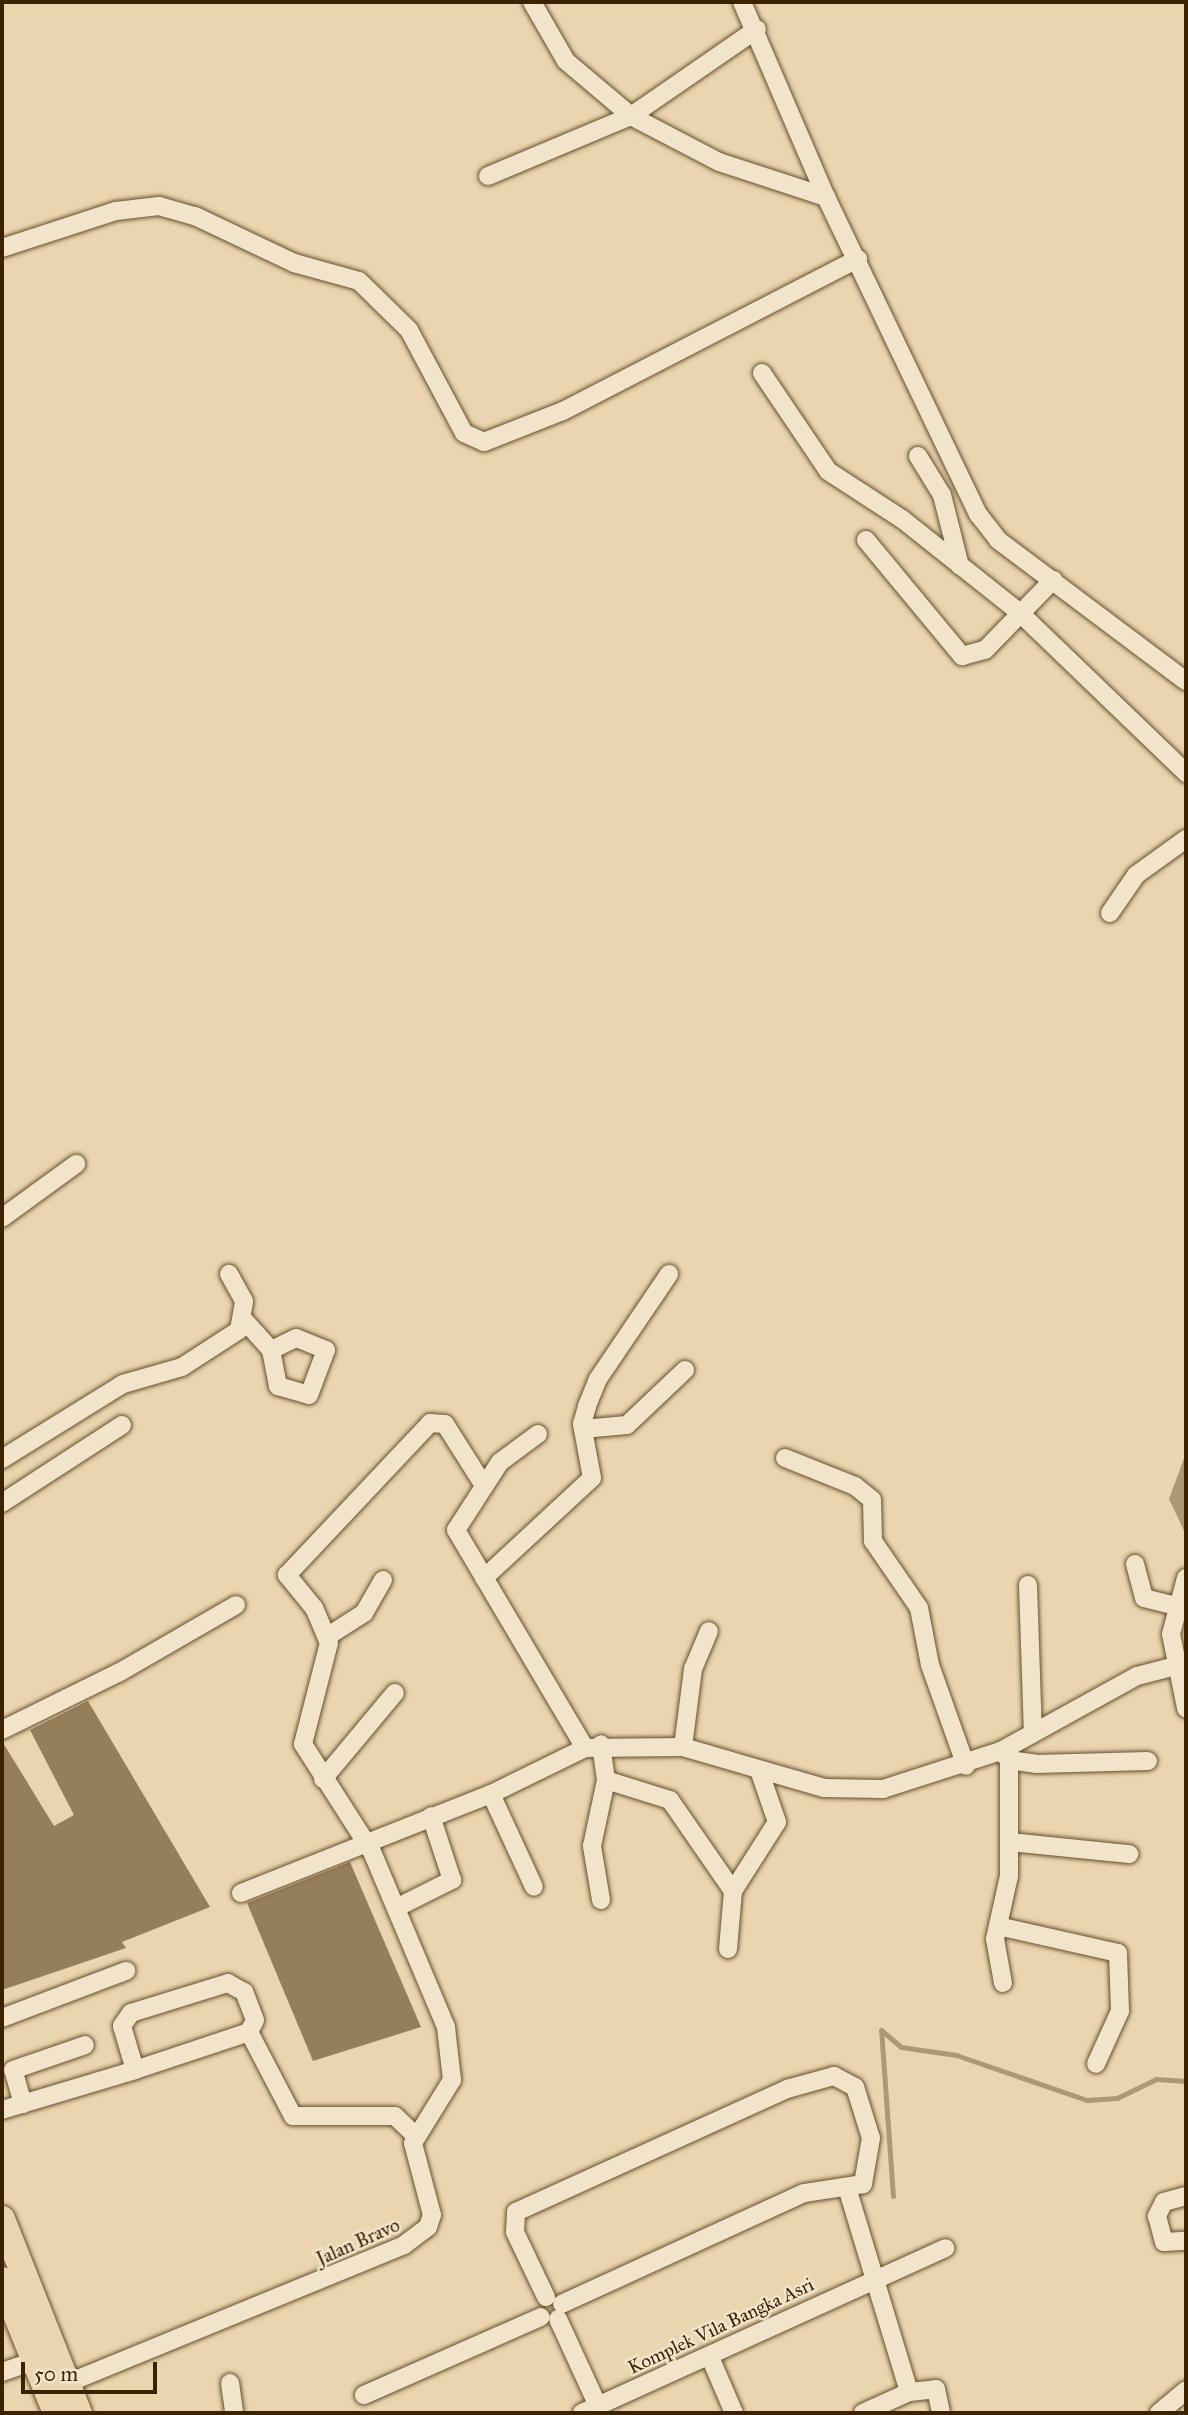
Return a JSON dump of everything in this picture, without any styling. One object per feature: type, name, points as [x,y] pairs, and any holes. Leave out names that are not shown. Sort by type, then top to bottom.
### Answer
[{"type":"highway","points":[[2,2219],[79,2413]]},
{"type":"highway","points":[[2,2280],[56,2413]]},
{"type":"street","points":[[532,2],[566,61],[631,116],[719,162],[826,197]]},
{"type":"street","points":[[742,2],[757,29],[826,197],[978,514],[998,540],[1186,681]]},
{"type":"street","points":[[488,176],[631,116],[757,29]]},
{"type":"street","points":[[2,248],[116,211],[159,206],[195,216],[295,263],[351,277],[409,330],[451,414],[471,440],[484,442],[563,411],[858,259]]},
{"type":"street","points":[[762,373],[828,471],[960,566],[1020,613],[1186,773]]},
{"type":"street","points":[[918,456],[942,495],[960,566]]},
{"type":"street","points":[[866,540],[962,656],[985,650],[1054,580]]},
{"type":"street","points":[[1110,913],[1136,875],[1186,839]]},
{"type":"street","points":[[2,1218],[76,1164]]},
{"type":"street","points":[[2,1459],[123,1384],[182,1367],[239,1330],[244,1320],[244,1301],[229,1274]]},
{"type":"street","points":[[484,1578],[592,1478],[583,1429],[598,1378],[669,1274]]},
{"type":"street","points":[[244,1320],[271,1350]]},
{"type":"street","points":[[583,1429],[627,1425],[685,1370]]},
{"type":"street","points":[[135,2070],[122,2026],[139,2009],[232,1983],[254,2015],[249,2032],[293,2116],[395,2116],[416,2136],[454,2073],[446,2027],[396,1908],[365,1840],[323,1779],[302,1739],[327,1661],[328,1636],[287,1575],[426,1425],[445,1424],[483,1485]]},
{"type":"street","points":[[2,1503],[122,1425]]},
{"type":"street","points":[[538,1433],[483,1485],[455,1527],[484,1578],[593,1746],[606,1780],[592,1834],[601,1900]]},
{"type":"street","points":[[785,1458],[855,1486],[872,1500],[873,1541],[919,1608],[930,1665],[966,1766]]},
{"type":"street","points":[[1135,1564],[1144,1598],[1177,1606]]},
{"type":"street","points":[[1186,1578],[1171,1623],[1176,1666],[1186,1708]]},
{"type":"street","points":[[328,1636],[364,1613],[383,1580]]},
{"type":"street","points":[[1028,1585],[1033,1732]]},
{"type":"street","points":[[2,1730],[120,1672],[236,1605]]},
{"type":"street","points":[[683,1747],[693,1669],[709,1631]]},
{"type":"street","points":[[1005,1756],[1033,1732],[1138,1676],[1176,1666]]},
{"type":"street","points":[[323,1779],[396,1693]]},
{"type":"street","points":[[242,1893],[365,1840],[491,1794],[593,1746],[683,1747],[846,1793],[1005,1756],[1148,1761]]},
{"type":"street","points":[[1003,1983],[995,1952],[1010,1842],[1005,1756]]},
{"type":"street","points":[[728,1949],[733,1891],[777,1822],[760,1770]]},
{"type":"street","points":[[606,1780],[670,1800],[733,1891]]},
{"type":"street","points":[[491,1794],[534,1887]]},
{"type":"street","points":[[396,1908],[452,1880],[431,1816]]},
{"type":"street","points":[[1010,1842],[1129,1854]]},
{"type":"street","points":[[998,1926],[1118,1953],[1120,2011],[1096,2064]]},
{"type":"street","points":[[2,2018],[125,1971]]},
{"type":"street","points":[[2,2110],[249,2032]]},
{"type":"street","points":[[23,2104],[13,2070],[85,2045]]},
{"type":"street","points":[[364,2395],[552,2309],[804,2193],[848,2191],[863,2184],[870,2169],[866,2110],[850,2081],[810,2080],[516,2212],[513,2227],[552,2309],[602,2408]]},
{"type":"street","name":"Jalan Bravo","points":[[68,2383],[421,2235],[432,2215],[416,2136]]},
{"type":"street","points":[[848,2191],[877,2277],[909,2392]]},
{"type":"street","points":[[1186,2196],[1164,2202],[1157,2216],[1164,2242],[1186,2241]]},
{"type":"street","name":"Komplek Vila Bangka Asri","points":[[602,2408],[877,2277],[945,2248]]},
{"type":"street","points":[[710,2357],[734,2413]]},
{"type":"street","points":[[2,2372],[34,2361]]},
{"type":"street","points":[[230,2382],[234,2413]]},
{"type":"street","points":[[863,2413],[909,2392],[936,2389],[941,2413]]},
{"type":"street","points":[[1159,2413],[1186,2390]]},
{"type":"shaded area","points":[[1186,1453],[1186,1535],[1169,1499]]},
{"type":"building","points":[[88,1701],[210,1907],[122,1942],[126,1948],[2,1990],[2,1741],[54,1826],[74,1815],[30,1730]]},
{"type":"building","points":[[350,1862],[421,2027],[313,2061],[247,1903]]},
{"type":"waterway","points":[[893,2196],[881,2030],[901,2047],[956,2055],[1087,2100],[1117,2098],[1156,2079],[1186,2081]]}]
